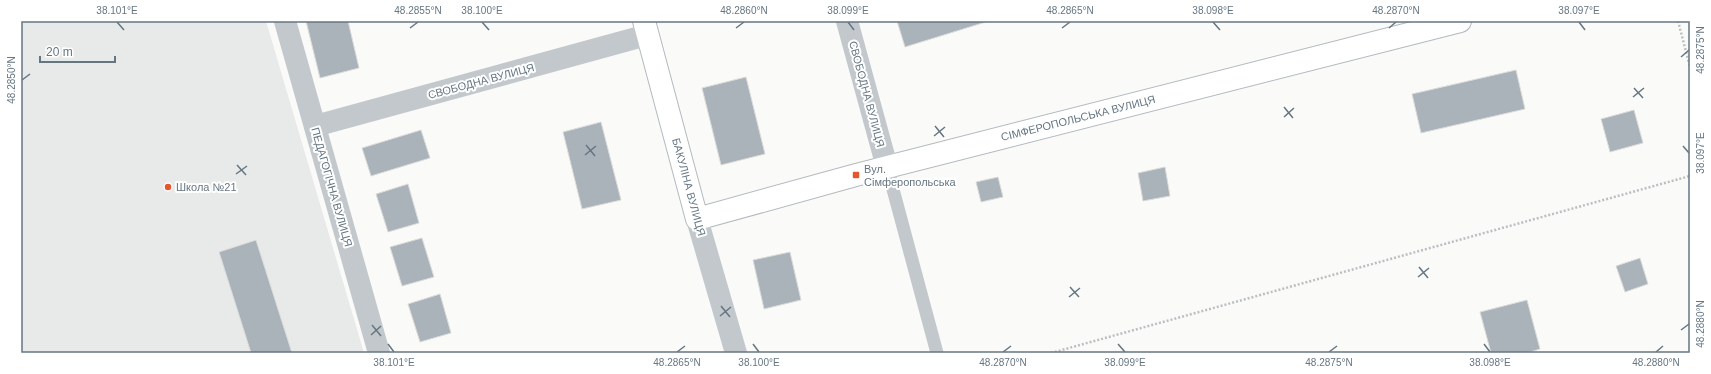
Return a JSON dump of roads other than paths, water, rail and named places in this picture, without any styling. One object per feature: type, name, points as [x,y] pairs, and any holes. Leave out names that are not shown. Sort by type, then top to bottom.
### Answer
[{"type":"street","name":"ПЕДАГОГІЧНА ВУЛИЦЯ","points":[[285,21],[379,353]]},
{"type":"street","name":"СВОБОДНА ВУЛИЦЯ","points":[[847,21],[887,167]]},
{"type":"street","name":"СІМФЕРОПОЛЬСЬКА ВУЛИЦЯ","points":[[697,219],[887,167],[1460,21]]},
{"type":"street","name":"СВОБОДНА ВУЛИЦЯ","points":[[315,126],[645,28]]},
{"type":"street","name":"БАКУЛІНА ВУЛИЦЯ","points":[[645,28],[697,219],[736,353]]},
{"type":"lane","points":[[887,167],[937,353]]},
{"type":"place","name":"Вул. Сімферопольська","points":[[856,175]]},
{"type":"place","name":"Школа №21","points":[[168,187]]}]
